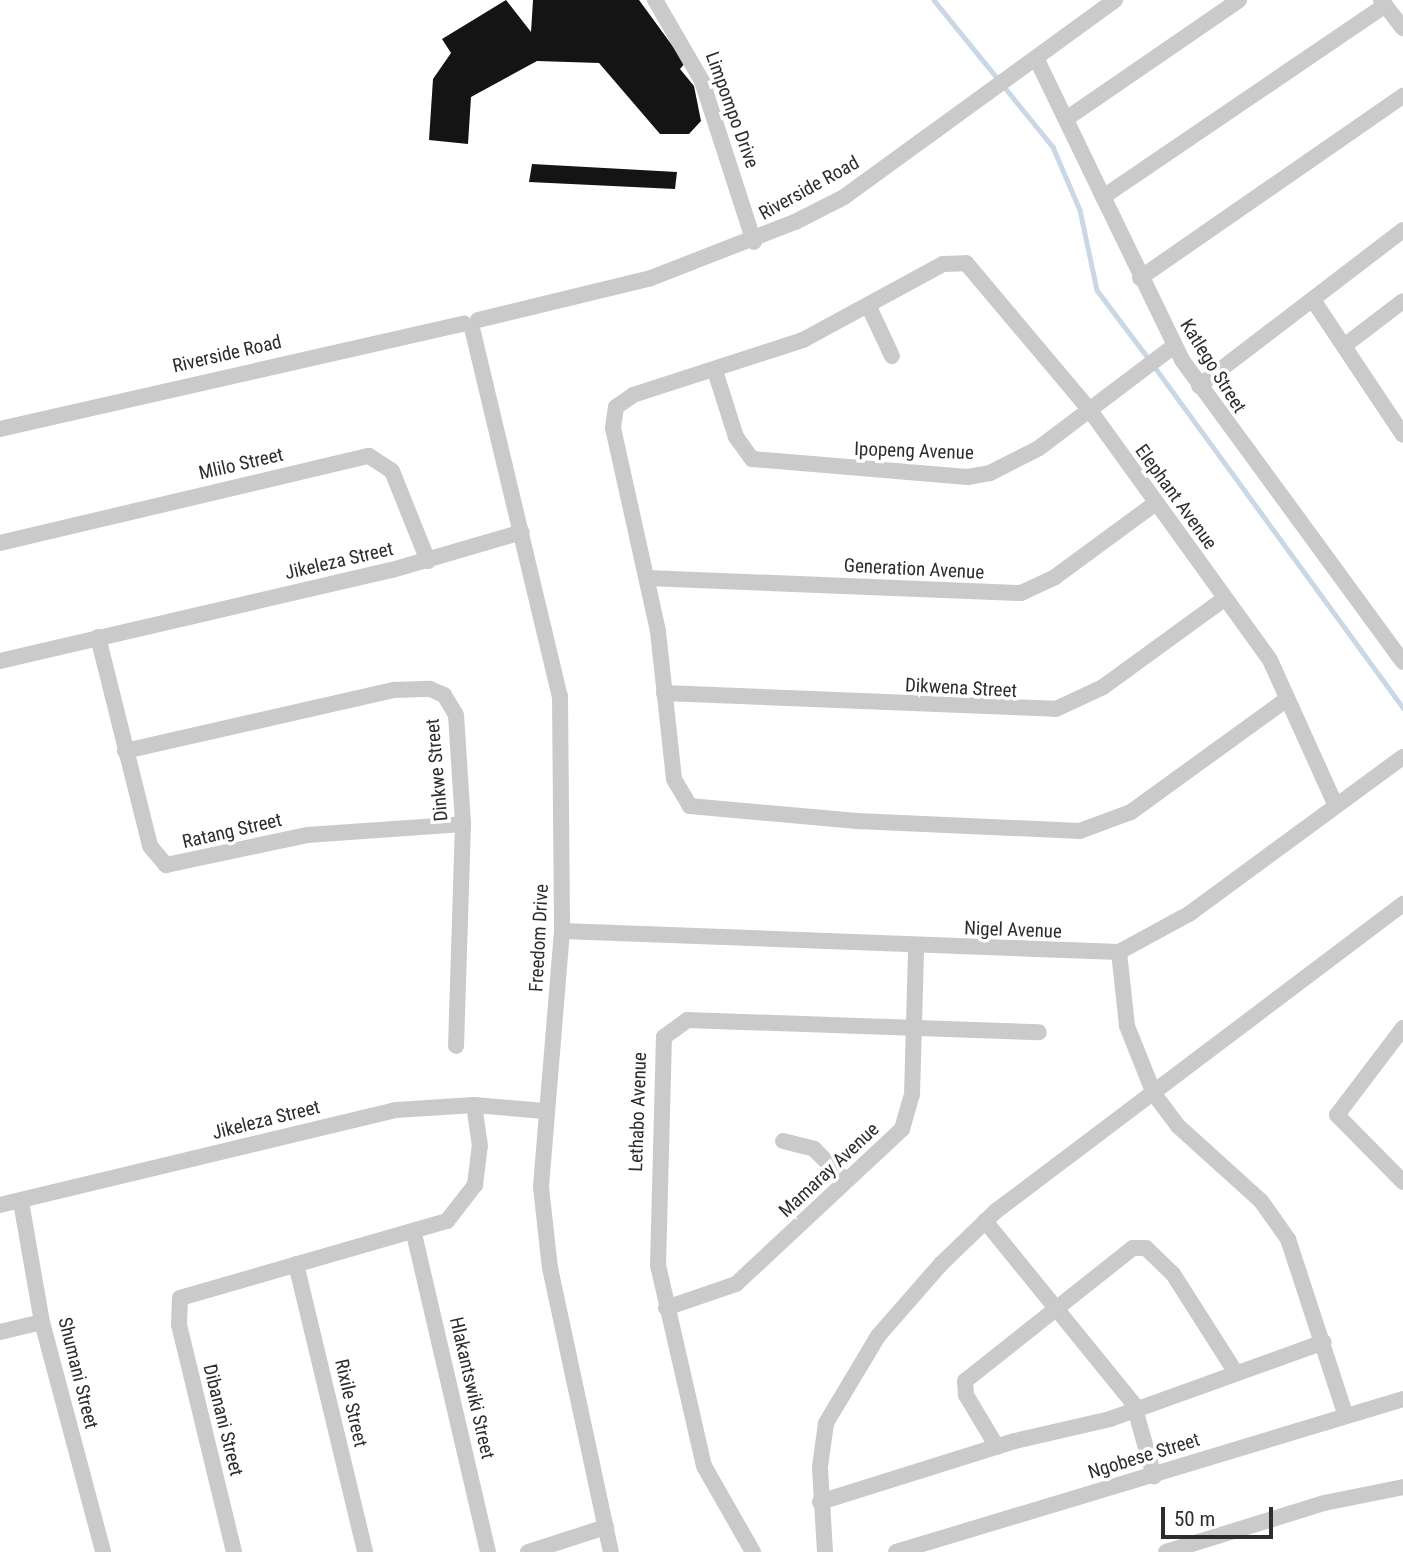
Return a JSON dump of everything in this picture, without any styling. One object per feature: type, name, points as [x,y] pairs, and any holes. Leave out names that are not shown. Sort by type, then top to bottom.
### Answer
[{"type":"street","name":"Limpompo Drive","points":[[655,0],[702,81],[754,242]]},
{"type":"street","name":"Riverside Road","points":[[0,429],[471,324],[651,278],[754,242],[844,197],[1038,62],[1115,0]]},
{"type":"street","points":[[1066,119],[1239,0]]},
{"type":"street","points":[[1102,197],[1383,3],[1403,27]]},
{"type":"street","name":"Katlego Street","points":[[1038,62],[1174,345],[1199,386],[1403,662]]},
{"type":"street","points":[[1140,278],[1403,96]]},
{"type":"street","points":[[1199,386],[1403,230]]},
{"type":"street","name":"Elephant Avenue","points":[[966,263],[1089,409],[1153,505],[1270,660],[1287,699],[1131,812],[1080,831],[1049,832],[690,806],[674,779],[647,578],[613,428],[616,407],[633,395],[715,371],[803,340],[869,307],[943,264],[966,263]]},
{"type":"street","points":[[1313,300],[1344,346],[1396,411],[1403,435]]},
{"type":"street","points":[[1344,346],[1403,301]]},
{"type":"street","points":[[869,307],[892,356]]},
{"type":"street","name":"Freedom Drive","points":[[471,324],[522,532],[562,723],[562,931],[545,1111],[541,1186],[550,1268],[611,1552]]},
{"type":"street","name":"Ipopeng Avenue","points":[[715,371],[740,447],[762,463],[978,475],[1039,448],[1174,345]]},
{"type":"street","name":"Mlilo Street","points":[[0,542],[369,456],[392,471],[428,561]]},
{"type":"street","name":"Generation Avenue","points":[[647,578],[1021,593],[1055,577],[1153,505]]},
{"type":"street","name":"Jikeleza Street","points":[[0,661],[428,561],[522,532]]},
{"type":"street","name":"Dikwena Street","points":[[664,692],[1056,709],[1103,687],[1224,599]]},
{"type":"street","name":"Ratang Street","points":[[98,637],[150,846],[166,865],[307,835],[463,824]]},
{"type":"street","name":"Dinkwe Street","points":[[125,751],[394,690],[430,689],[444,695],[456,715],[463,824],[456,1046]]},
{"type":"street","points":[[1287,699],[1336,806]]},
{"type":"street","name":"Nigel Avenue","points":[[562,931],[916,948],[1119,952],[1162,933],[1403,757]]},
{"type":"street","points":[[825,1552],[820,1502],[821,1444],[836,1401],[902,1307],[985,1221],[1403,904]]},
{"type":"street","name":"Mamaray Avenue","points":[[666,1308],[736,1284],[906,1121],[914,1030],[916,948]]},
{"type":"street","points":[[1119,952],[1127,1026],[1154,1094],[1178,1126],[1276,1219],[1324,1342],[1346,1416]]},
{"type":"street","name":"Lethabo Avenue","points":[[752,1552],[704,1466],[666,1308],[655,1232],[661,1048],[668,1031],[687,1020],[914,1030],[1039,1032]]},
{"type":"street","points":[[1403,1028],[1337,1115],[1403,1182]]},
{"type":"street","points":[[296,1264],[414,1234],[447,1221],[475,1185],[480,1146],[474,1105]]},
{"type":"street","name":"Jikeleza Street","points":[[0,1205],[396,1110],[474,1105],[545,1111]]},
{"type":"street","points":[[783,1141],[814,1149],[846,1181]]},
{"type":"street","name":"Shumani Street","points":[[21,1202],[42,1322],[103,1552]]},
{"type":"street","points":[[985,1221],[1136,1409],[1154,1476]]},
{"type":"street","name":"Hlakantswiki Street","points":[[414,1234],[488,1552]]},
{"type":"street","points":[[997,1447],[963,1385],[1055,1306],[1133,1248],[1146,1248],[1194,1300],[1236,1373]]},
{"type":"street","name":"Dibanani Street","points":[[234,1552],[179,1325],[180,1298],[296,1264]]},
{"type":"street","name":"Rixile Street","points":[[296,1264],[365,1552]]},
{"type":"street","points":[[0,1332],[42,1322]]},
{"type":"street","points":[[820,1502],[997,1447],[1136,1409],[1324,1342]]},
{"type":"street","name":"Ngobese Street","points":[[896,1552],[1403,1399]]},
{"type":"street","points":[[1167,1552],[1324,1503],[1403,1488]]},
{"type":"street","points":[[528,1552],[606,1527]]},
{"type":"building","points":[[506,0],[531,32],[533,0],[639,0],[685,63],[680,69],[694,86],[701,121],[689,134],[660,134],[599,63],[537,61],[471,97],[468,144],[429,140],[433,79],[451,53],[442,39]]},
{"type":"building","points":[[532,164],[677,172],[675,189],[529,182]]},
{"type":"waterway","points":[[934,0],[1053,147],[1080,210],[1097,290],[1149,359]]},
{"type":"waterway","points":[[1154,366],[1403,708]]}]
